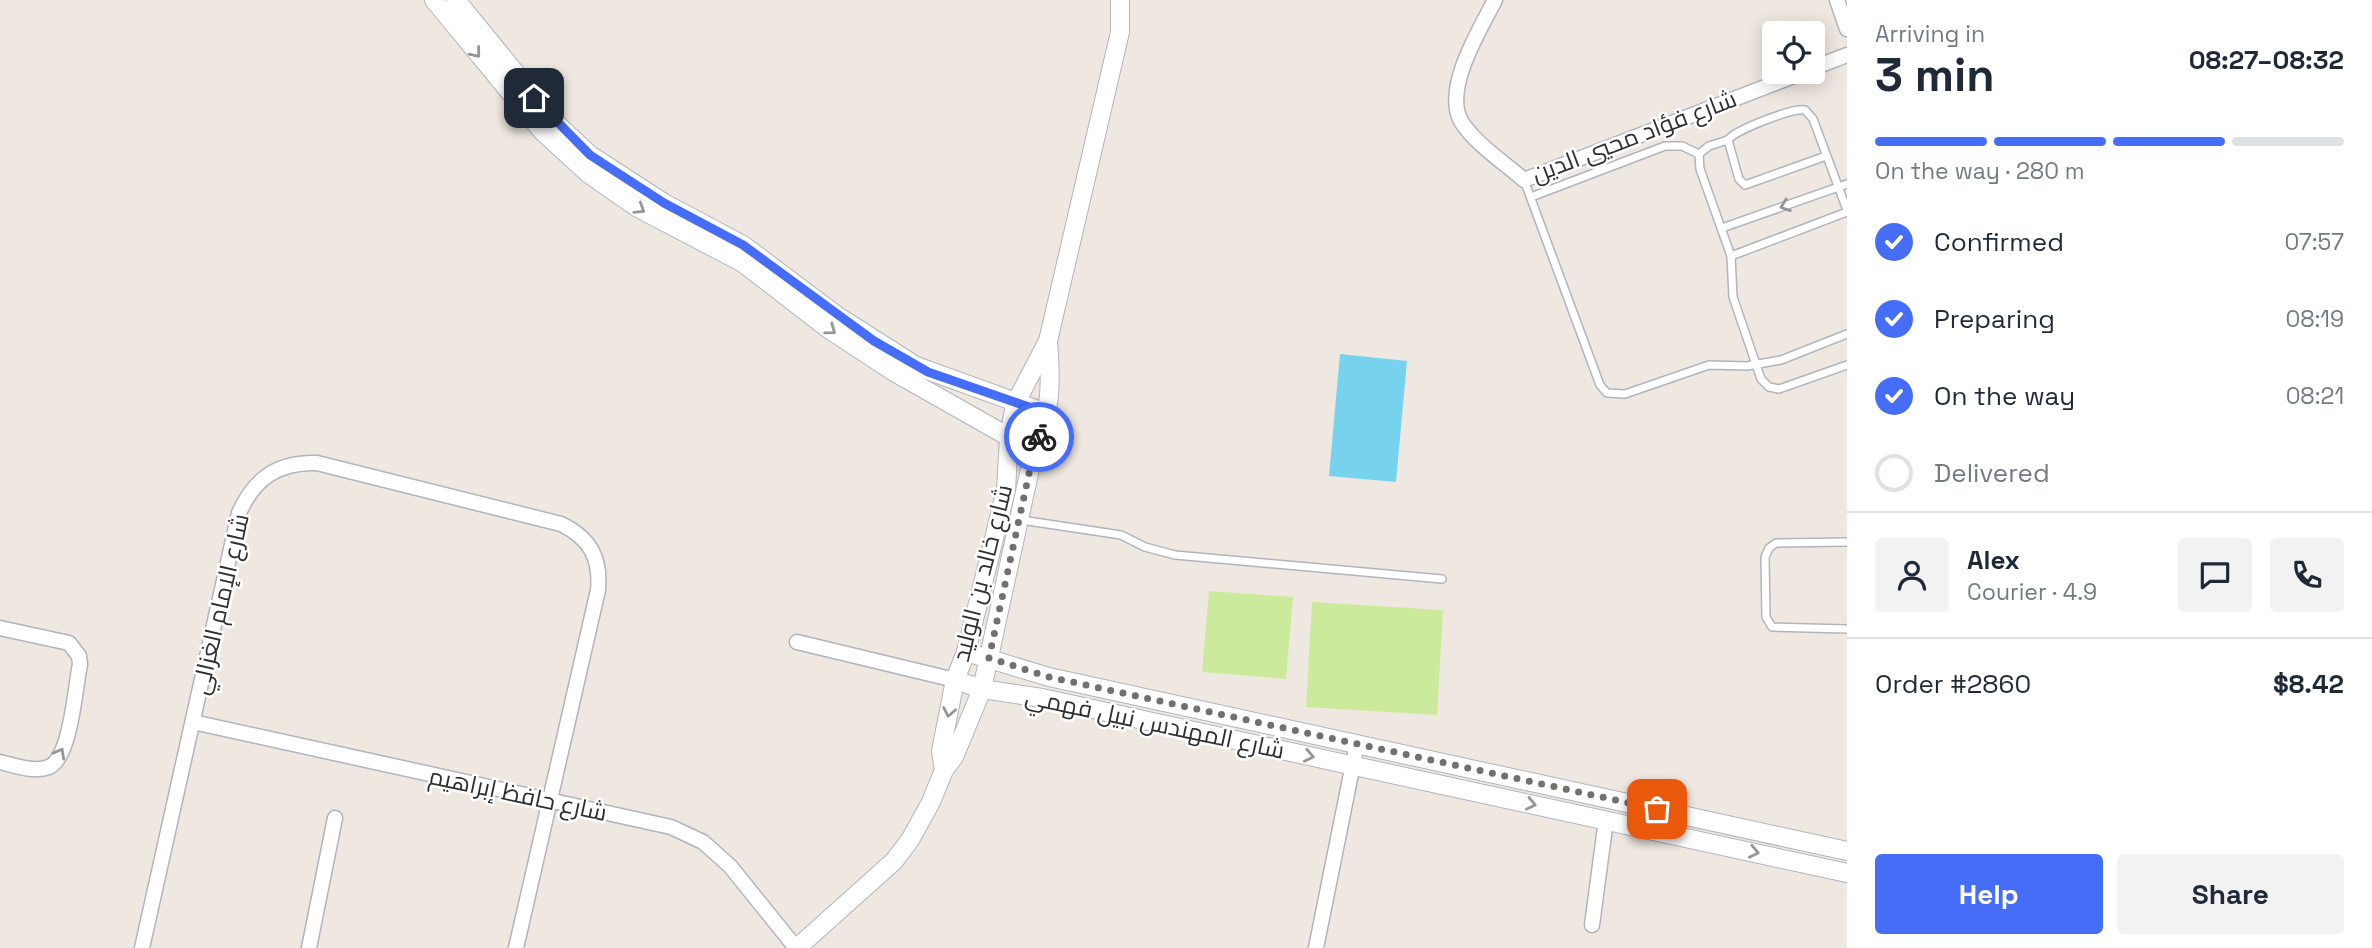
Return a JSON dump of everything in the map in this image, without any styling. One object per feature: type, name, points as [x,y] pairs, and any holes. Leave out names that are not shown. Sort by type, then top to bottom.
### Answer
[{"type":"street","points":[[433,0],[542,131],[589,174],[638,208],[743,263],[868,356],[1009,438],[1035,446]]},
{"type":"street","points":[[456,0],[558,125],[590,155],[664,203],[743,245],[846,321],[916,366],[1046,413]]},
{"type":"street","name":"شارع خالد بن الوليد","points":[[944,770],[941,751],[955,680],[966,652],[1006,490],[1009,438],[1016,404],[1048,341],[1120,32],[1121,0]]},
{"type":"street","name":"شارع فؤاد محيي الدين","points":[[1495,0],[1465,61],[1456,90],[1460,120],[1491,153],[1524,180],[1773,84]]},
{"type":"street","points":[[1837,0],[1847,29]]},
{"type":"street","points":[[1825,63],[1847,55]]},
{"type":"street","name":"شارع خالد بن الوليد","points":[[797,948],[894,861],[921,822],[944,770],[954,757],[982,689],[1035,446],[1043,430],[1051,379],[1048,341]]},
{"type":"street","name":"شارع الإمام الغزالي","points":[[142,948],[239,513],[247,494],[260,479],[278,468],[297,463],[317,463],[561,524],[588,543],[596,557],[598,590],[550,801]]},
{"type":"street","points":[[0,628],[69,643],[79,656],[80,664],[61,756],[56,762],[41,769],[0,762]]},
{"type":"street","points":[[797,642],[955,680]]},
{"type":"street","name":"شارع المهندس نبيل فهمي","points":[[966,652],[1049,677],[1847,850]]},
{"type":"street","name":"شارع المهندس نبيل فهمي","points":[[955,680],[982,689],[1032,696],[1847,873]]},
{"type":"street","name":"شارع حافظ إبراهيم","points":[[193,722],[671,827],[703,842],[730,866],[797,948]]},
{"type":"street","points":[[1316,948],[1357,744]]},
{"type":"street","points":[[516,948],[550,801]]},
{"type":"street","points":[[309,948],[335,818]]},
{"type":"street","points":[[1592,925],[1606,820]]},
{"type":"lane","points":[[1699,153],[1709,146],[1728,140],[1737,132],[1799,109],[1805,110],[1813,119],[1847,211],[1731,256]]},
{"type":"lane","points":[[1728,140],[1739,179],[1745,185],[1826,156]]},
{"type":"lane","points":[[1531,197],[1665,146],[1682,146],[1699,153]]},
{"type":"lane","points":[[1699,153],[1700,169],[1731,256],[1733,297],[1761,379],[1769,387],[1779,389],[1847,365]]},
{"type":"lane","points":[[1524,180],[1600,385],[1608,393],[1625,394],[1709,365],[1756,365],[1781,360],[1847,334]]},
{"type":"lane","points":[[1723,228],[1847,184]]},
{"type":"lane","points":[[1020,520],[1121,535],[1145,547],[1175,555],[1441,579]]},
{"type":"lane","points":[[1847,542],[1776,543],[1769,548],[1765,557],[1766,617],[1772,627],[1847,629]]},
{"type":"green space","points":[[1209,591],[1293,597],[1286,679],[1202,672]]},
{"type":"green space","points":[[1312,602],[1443,610],[1437,715],[1306,707]]},
{"type":"water","points":[[1340,354],[1407,361],[1396,482],[1329,476]]},
{"type":"way so far","points":[[1039,437],[989,658],[1049,677],[1657,809]]},
{"type":"route","points":[[534,98],[590,155],[664,203],[743,245],[874,341],[928,372],[1046,413],[1039,437]]}]
